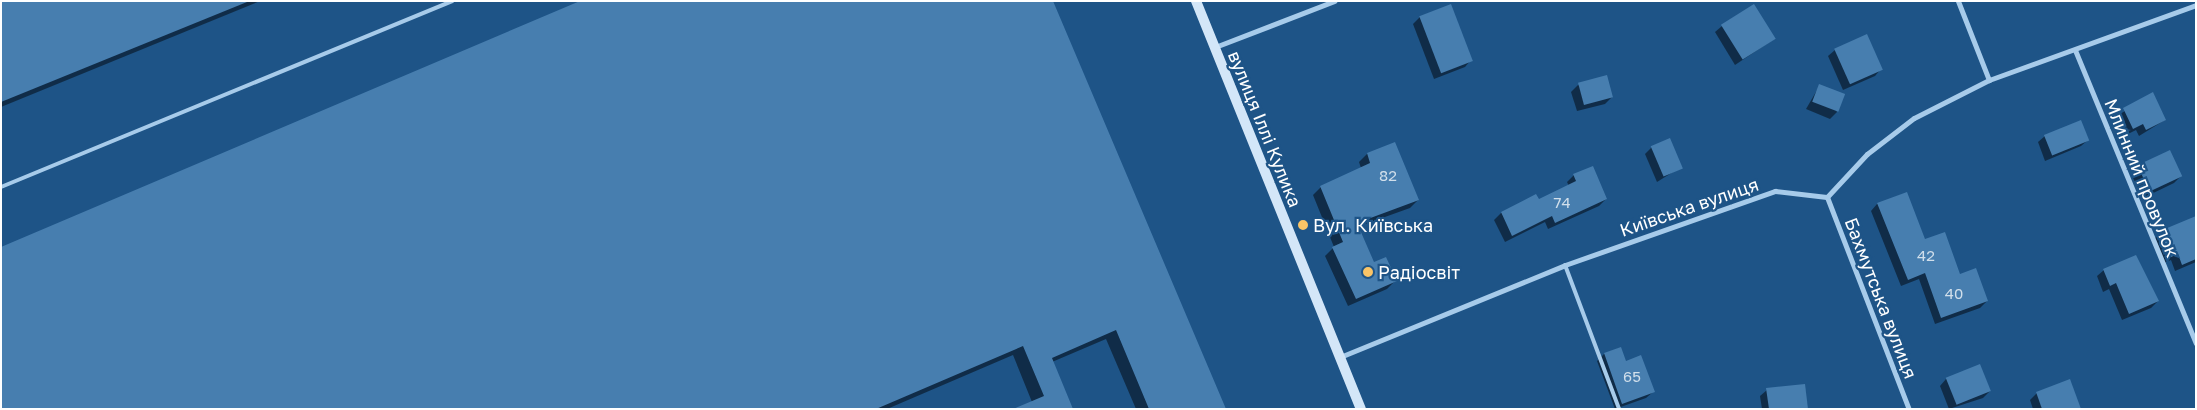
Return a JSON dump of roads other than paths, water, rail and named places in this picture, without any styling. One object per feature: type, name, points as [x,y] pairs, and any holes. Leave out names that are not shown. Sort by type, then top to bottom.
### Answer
[{"type":"street","name":"вулиця Іллі Кулика","points":[[1196,1],[1361,409]]},
{"type":"street","points":[[1214,47],[1334,1]]},
{"type":"street","points":[[1958,1],[1989,80]]},
{"type":"street","points":[[1828,197],[1867,154],[1914,118],[1989,80],[2196,5]]},
{"type":"street","name":"Млинний провулок","points":[[2075,50],[2196,344]]},
{"type":"street","name":"Київська вулиця","points":[[1340,358],[1565,265],[1775,191],[1828,197]]},
{"type":"street","name":"Бахмутська вулиця","points":[[1828,197],[1909,409]]},
{"type":"lane","points":[[1,187],[452,1]]},
{"type":"lane","points":[[1565,265],[1619,409]]},
{"type":"place","name":"Вул. Київська","points":[[1303,225]]},
{"type":"place","name":"Радіосвіт","points":[[1368,272]]}]
